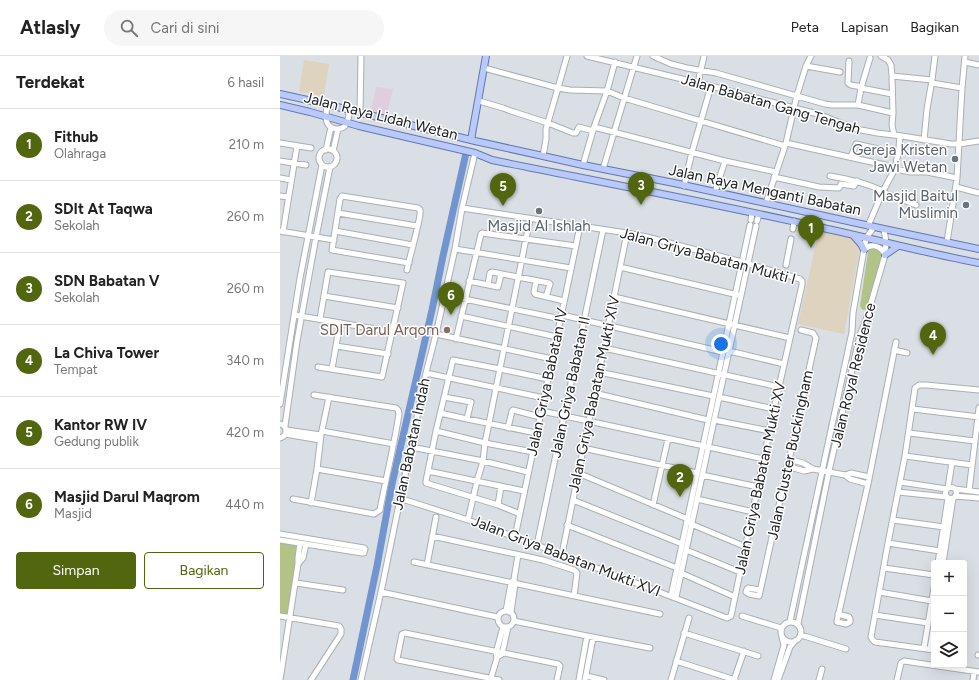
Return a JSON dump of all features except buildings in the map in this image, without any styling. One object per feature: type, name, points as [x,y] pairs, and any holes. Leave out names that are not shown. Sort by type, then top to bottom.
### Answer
[{"type":"main road","points":[[476,153],[473,141],[486,56]]},
{"type":"main road","name":"Jalan Raya Lidah Wetan","points":[[280,94],[473,141]]},
{"type":"main road","name":"Jalan Raya Lidah Wetan","points":[[280,105],[346,123],[476,153]]},
{"type":"main road","name":"Jalan Raya Menganti Babatan","points":[[473,141],[603,169],[755,214],[794,221],[866,237],[898,246],[979,263]]},
{"type":"main road","name":"Jalan Raya Menganti Babatan","points":[[476,153],[492,160],[669,189],[684,186],[884,230],[979,249]]},
{"type":"main road","points":[[853,235],[864,250]]},
{"type":"main road","points":[[885,255],[898,246]]},
{"type":"street","points":[[360,113],[361,56]]},
{"type":"street","points":[[543,156],[546,129],[567,56]]},
{"type":"street","name":"Jalan Babatan Gang Tengah","points":[[587,56],[818,114],[856,129],[951,144],[979,141]]},
{"type":"street","points":[[603,169],[637,56]]},
{"type":"street","points":[[652,56],[671,64],[716,73],[831,105],[858,105],[891,113]]},
{"type":"street","points":[[698,83],[704,56]]},
{"type":"street","points":[[766,203],[786,144],[797,95],[806,66],[811,56]]},
{"type":"street","points":[[880,56],[888,60],[891,64],[892,135]]},
{"type":"street","points":[[924,140],[935,56]]},
{"type":"street","points":[[947,242],[957,178],[965,56]]},
{"type":"street","points":[[858,105],[861,87],[870,58]]},
{"type":"street","points":[[849,61],[848,83],[891,94]]},
{"type":"street","points":[[583,165],[593,129],[607,91],[614,62]]},
{"type":"street","points":[[965,62],[979,65]]},
{"type":"street","points":[[806,66],[840,72]]},
{"type":"street","points":[[484,68],[558,88],[570,90],[607,91],[624,98],[701,121],[786,144],[851,157],[911,172],[927,172],[957,178]]},
{"type":"street","points":[[892,76],[962,88]]},
{"type":"street","points":[[684,186],[711,86]]},
{"type":"street","points":[[478,101],[548,122],[573,133],[576,133],[579,127],[614,133],[692,152],[819,187],[838,188],[841,184],[854,186],[857,181]]},
{"type":"street","points":[[327,105],[327,123],[331,127],[338,129],[346,123],[350,110]]},
{"type":"street","points":[[326,150],[331,127]]},
{"type":"street","points":[[333,151],[338,129]]},
{"type":"street","name":"Jalan Royal Residence","points":[[790,621],[852,332],[853,313],[866,237],[872,227],[882,191],[893,168],[899,148],[900,136]]},
{"type":"street","points":[[280,143],[311,148]]},
{"type":"street","points":[[851,157],[856,144],[878,149]]},
{"type":"street","points":[[297,146],[288,197],[283,214],[281,232],[334,240]]},
{"type":"street","points":[[280,404],[307,236],[322,166],[319,156],[323,151],[333,151],[337,158],[334,165],[330,167],[322,166]]},
{"type":"street","name":"Jalan Babatan Indah","points":[[361,680],[381,592],[399,498],[426,373],[455,249],[462,208],[476,153]]},
{"type":"street","points":[[280,161],[306,165]]},
{"type":"street","points":[[715,192],[725,161]]},
{"type":"street","points":[[280,438],[284,429],[297,341],[330,167]]},
{"type":"street","points":[[830,176],[857,181],[916,205]]},
{"type":"street","points":[[280,178],[291,180]]},
{"type":"street","points":[[956,187],[979,193]]},
{"type":"street","points":[[280,196],[288,197]]},
{"type":"street","points":[[407,270],[409,263],[417,226],[421,213],[420,210],[418,208],[345,196],[340,198],[332,250],[409,263]]},
{"type":"street","points":[[462,208],[603,230]]},
{"type":"street","points":[[338,213],[417,226]]},
{"type":"street","points":[[721,374],[728,324],[750,224],[755,214]]},
{"type":"street","points":[[673,597],[681,573],[699,474],[721,374],[729,350],[748,264],[756,225],[755,214]]},
{"type":"street","points":[[468,520],[483,461],[484,443],[530,219]]},
{"type":"street","points":[[793,229],[794,221]]},
{"type":"street","points":[[750,224],[756,225]]},
{"type":"street","name":"Jalan Griya Babatan IV","points":[[515,537],[580,226]]},
{"type":"street","name":"Jalan Griya Babatan Mukti I","points":[[603,230],[647,237],[800,279],[802,281],[802,285],[790,338]]},
{"type":"street","name":"Jalan Griya Babatan II","points":[[537,544],[603,230]]},
{"type":"street","name":"Jalan Royal Residence","points":[[798,624],[829,471],[860,335],[866,320],[885,255],[886,242],[884,230]]},
{"type":"street","points":[[335,232],[413,245]]},
{"type":"street","points":[[456,339],[482,233],[576,246]]},
{"type":"street","name":"Jalan Griya Babatan Mukti XIV","points":[[562,554],[627,233]]},
{"type":"street","points":[[786,266],[791,239]]},
{"type":"street","points":[[864,250],[869,246],[876,246],[882,249],[885,255]]},
{"type":"street","points":[[455,249],[571,268]]},
{"type":"street","points":[[620,267],[741,296]]},
{"type":"street","points":[[318,367],[382,377],[404,283],[328,272],[320,319]]},
{"type":"street","points":[[488,285],[491,273],[550,283],[546,297]]},
{"type":"street","points":[[469,281],[498,286],[501,274]]},
{"type":"street","points":[[300,278],[308,279]]},
{"type":"street","points":[[536,281],[535,294],[564,301]]},
{"type":"street","points":[[445,295],[512,309],[608,325],[723,352]]},
{"type":"street","points":[[324,296],[398,308]]},
{"type":"street","points":[[614,297],[790,338]]},
{"type":"street","points":[[294,315],[393,332]]},
{"type":"street","points":[[461,316],[556,337]]},
{"type":"street","points":[[332,369],[340,323]]},
{"type":"street","name":"Jalan Cluster Buckingham","points":[[760,590],[816,338],[814,333],[801,330]]},
{"type":"street","points":[[436,334],[552,359]]},
{"type":"street","name":"Jalan Griya Babatan Mukti XV","points":[[730,618],[732,615],[790,338]]},
{"type":"street","points":[[290,340],[297,341]]},
{"type":"street","points":[[838,614],[868,484],[896,342]]},
{"type":"street","points":[[336,346],[388,354]]},
{"type":"street","points":[[604,348],[779,387]]},
{"type":"street","points":[[729,350],[784,364]]},
{"type":"street","points":[[894,350],[907,353]]},
{"type":"street","points":[[520,514],[498,505],[426,483],[440,412],[453,360],[548,379]]},
{"type":"street","points":[[599,372],[774,409]]},
{"type":"street","points":[[426,373],[544,398]]},
{"type":"street","points":[[931,650],[875,642],[871,637],[905,456],[915,388],[918,385],[926,385],[979,390]]},
{"type":"street","points":[[594,393],[711,420],[770,431]]},
{"type":"street","points":[[293,499],[374,514],[380,510],[394,444],[399,414],[396,408],[314,395]]},
{"type":"street","points":[[311,503],[321,435],[329,397]]},
{"type":"street","points":[[444,397],[471,402],[467,419]]},
{"type":"street","points":[[969,491],[979,408]]},
{"type":"street","points":[[913,409],[978,416]]},
{"type":"street","points":[[508,428],[513,410],[540,417]]},
{"type":"street","points":[[542,411],[764,459]]},
{"type":"street","points":[[440,412],[488,424],[536,433]]},
{"type":"street","points":[[284,429],[394,444]]},
{"type":"street","points":[[436,432],[532,452]]},
{"type":"street","points":[[909,433],[975,441]]},
{"type":"street","points":[[653,505],[668,439]]},
{"type":"street","points":[[411,447],[483,461],[528,472]]},
{"type":"street","points":[[583,448],[758,487]]},
{"type":"street","points":[[905,456],[972,465]]},
{"type":"street","points":[[789,459],[803,463],[813,469]]},
{"type":"street","points":[[951,497],[945,494],[948,488],[952,462]]},
{"type":"street","points":[[787,466],[804,471],[813,469],[829,471],[845,475],[851,480],[868,484]]},
{"type":"street","points":[[317,469],[386,481]]},
{"type":"street","points":[[428,471],[524,491]]},
{"type":"street","points":[[578,473],[690,521],[746,547]]},
{"type":"street","points":[[845,475],[851,473],[869,477]]},
{"type":"street","points":[[673,597],[682,544],[697,499],[699,474]]},
{"type":"street","points":[[900,482],[979,492]]},
{"type":"street","points":[[498,505],[501,486]]},
{"type":"street","points":[[938,560],[944,527],[951,497],[956,492],[955,489]]},
{"type":"street","points":[[898,492],[979,498]]},
{"type":"street","points":[[943,560],[951,497]]},
{"type":"street","name":"Jalan Griya Babatan Mukti XVI","points":[[399,498],[537,544],[730,618]]},
{"type":"street","points":[[697,499],[753,512]]},
{"type":"street","points":[[573,500],[682,544]]},
{"type":"street","points":[[427,565],[436,517]]},
{"type":"street","points":[[893,520],[944,527]]},
{"type":"street","points":[[567,525],[677,568]]},
{"type":"street","points":[[280,534],[287,538],[300,543],[318,543],[362,553],[364,553],[365,549],[287,538],[280,540]]},
{"type":"street","points":[[432,536],[543,560],[576,571],[574,596]]},
{"type":"street","points":[[280,680],[296,583],[300,543]]},
{"type":"street","points":[[888,543],[940,551]]},
{"type":"street","points":[[298,564],[303,558],[306,544]]},
{"type":"street","points":[[686,550],[740,572]]},
{"type":"street","points":[[497,617],[499,625],[506,627],[512,626],[514,617],[509,611],[518,555]]},
{"type":"street","points":[[414,562],[660,614]]},
{"type":"street","points":[[884,568],[931,575]]},
{"type":"street","points":[[681,573],[735,597]]},
{"type":"street","points":[[296,583],[343,590]]},
{"type":"street","points":[[381,592],[497,617]]},
{"type":"street","points":[[879,592],[931,601]]},
{"type":"street","points":[[924,648],[931,606]]},
{"type":"street","points":[[497,617],[499,614],[509,611]]},
{"type":"street","points":[[875,615],[928,623]]},
{"type":"street","points":[[280,616],[339,626],[341,629],[341,634],[312,680]]},
{"type":"street","points":[[742,616],[781,628]]},
{"type":"street","points":[[671,680],[688,618]]},
{"type":"street","points":[[514,621],[650,648]]},
{"type":"street","points":[[774,680],[784,646],[781,628],[786,622],[793,621],[798,624],[801,629],[801,635],[790,646],[778,680]]},
{"type":"street","points":[[491,678],[506,627]]},
{"type":"street","points":[[499,680],[398,660],[402,634],[405,633],[498,655],[558,664],[560,666],[557,680]]},
{"type":"street","points":[[684,633],[758,656]]},
{"type":"street","points":[[801,635],[846,649]]},
{"type":"street","points":[[590,637],[586,678],[604,680]]},
{"type":"street","points":[[579,680],[590,637]]},
{"type":"street","points":[[782,637],[790,642],[796,641]]},
{"type":"street","points":[[676,661],[735,680],[744,651]]},
{"type":"street","points":[[897,680],[901,663],[904,661],[977,672],[973,680]]},
{"type":"street","points":[[819,680],[822,669]]},
{"type":"shaded area","points":[[304,60],[329,64],[324,96],[299,92]]},
{"type":"shaded area","points":[[376,87],[393,89],[387,114],[371,111]]},
{"type":"shaded area","points":[[819,230],[849,237],[857,242],[860,247],[844,334],[798,324]]},
{"type":"green space","points":[[877,247],[882,255],[867,308],[863,310],[860,306],[868,252],[870,249]]},
{"type":"green space","points":[[280,540],[300,543],[290,617],[280,616]]},
{"type":"waterway","points":[[353,680],[377,566],[392,484],[466,153]]},
{"type":"place","name":"Gereja Kristen Jawi Wetan","points":[[955,159]]},
{"type":"place","name":"SDN Babatan V","points":[[641,205]]},
{"type":"place","name":"Masjid Baitul Muslimin","points":[[966,205]]},
{"type":"place","name":"Kantor RW IV","points":[[503,206]]},
{"type":"place","name":"Masjid Al Ishlah","points":[[539,211]]},
{"type":"place","name":"Fithub","points":[[811,248]]},
{"type":"place","name":"Masjid Darul Maqrom","points":[[451,315]]},
{"type":"place","name":"SDIT Darul Arqom","points":[[447,330]]},
{"type":"place","name":"La Chiva Tower","points":[[933,355]]},
{"type":"place","name":"SDIt At Taqwa","points":[[680,497]]}]
